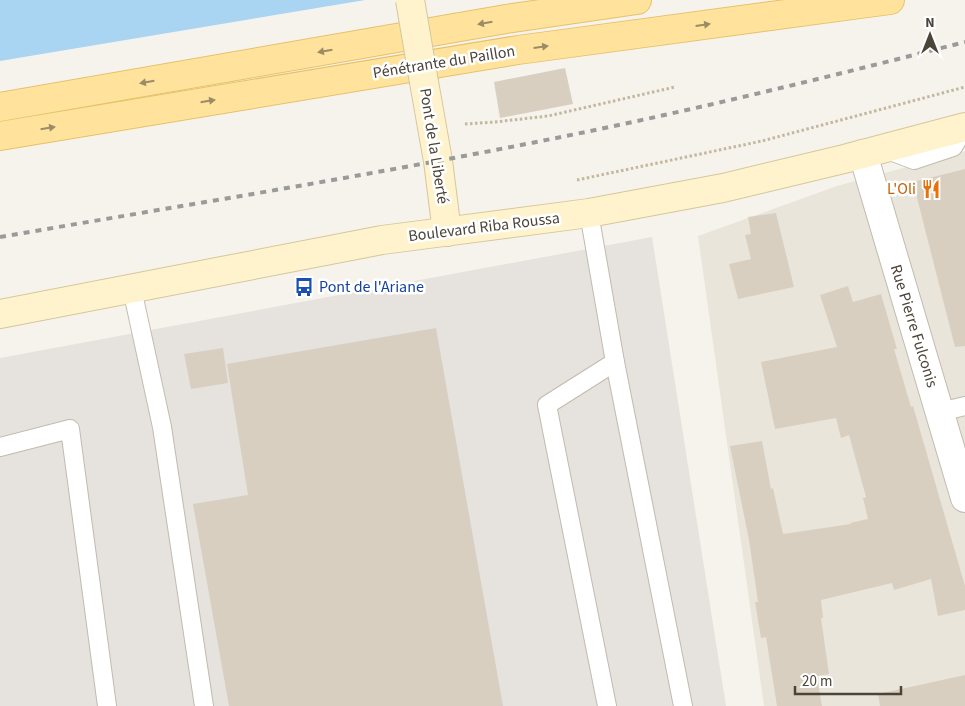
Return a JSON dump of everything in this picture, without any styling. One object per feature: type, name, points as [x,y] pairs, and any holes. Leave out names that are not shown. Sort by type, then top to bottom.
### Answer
[{"type":"main road","name":"Pénétrante du Paillon","points":[[0,107],[506,19],[637,0]]},
{"type":"main road","name":"Pénétrante du Paillon","points":[[0,136],[518,50],[890,0]]},
{"type":"street","name":"Pont de la Liberté","points":[[410,0],[432,126],[447,232]]},
{"type":"street","name":"Boulevard Riba Roussa","points":[[0,314],[382,240],[589,213],[723,188],[965,127]]},
{"type":"street","name":"Rue Pierre Fulconis","points":[[874,151],[952,409],[965,498]]},
{"type":"lane","points":[[589,213],[614,362],[683,706]]},
{"type":"lane","points":[[132,289],[162,427],[204,706]]},
{"type":"lane","points":[[607,706],[548,405],[614,362]]},
{"type":"lane","points":[[0,447],[70,430],[107,706]]},
{"type":"path","points":[[432,126],[548,116],[675,86]]},
{"type":"shaded area","points":[[965,151],[965,706],[764,706],[698,236],[837,186]]},
{"type":"shaded area","points":[[652,237],[726,706],[0,706],[0,358]]},
{"type":"water","points":[[0,0],[365,0],[0,61]]},
{"type":"building","points":[[565,68],[573,104],[500,118],[494,82]]},
{"type":"building","points":[[965,169],[965,346],[955,347],[913,182]]},
{"type":"building","points":[[776,213],[794,287],[738,299],[729,264],[751,259],[745,235],[751,234],[748,217]]},
{"type":"building","points":[[848,286],[853,302],[881,294],[897,349],[894,349],[911,407],[913,406],[965,586],[965,610],[938,616],[931,579],[894,590],[892,583],[821,600],[823,618],[821,618],[829,674],[817,676],[822,706],[777,706],[766,637],[761,638],[755,602],[758,602],[749,540],[730,446],[762,441],[771,489],[773,488],[783,534],[851,524],[868,519],[863,498],[866,497],[849,435],[841,438],[836,418],[775,429],[761,362],[837,347],[820,295]]},
{"type":"building","points":[[436,328],[503,706],[229,706],[193,504],[248,495],[227,364]]},
{"type":"building","points":[[223,348],[228,383],[191,389],[184,354]]},
{"type":"building","points":[[965,675],[965,706],[880,706],[878,694]]},
{"type":"railway","points":[[0,237],[338,179],[541,141],[753,95],[965,42]]},
{"type":"place","name":"L'Oli","points":[[931,189]]},
{"type":"place","name":"Pont de l'Ariane","points":[[304,287]]}]
